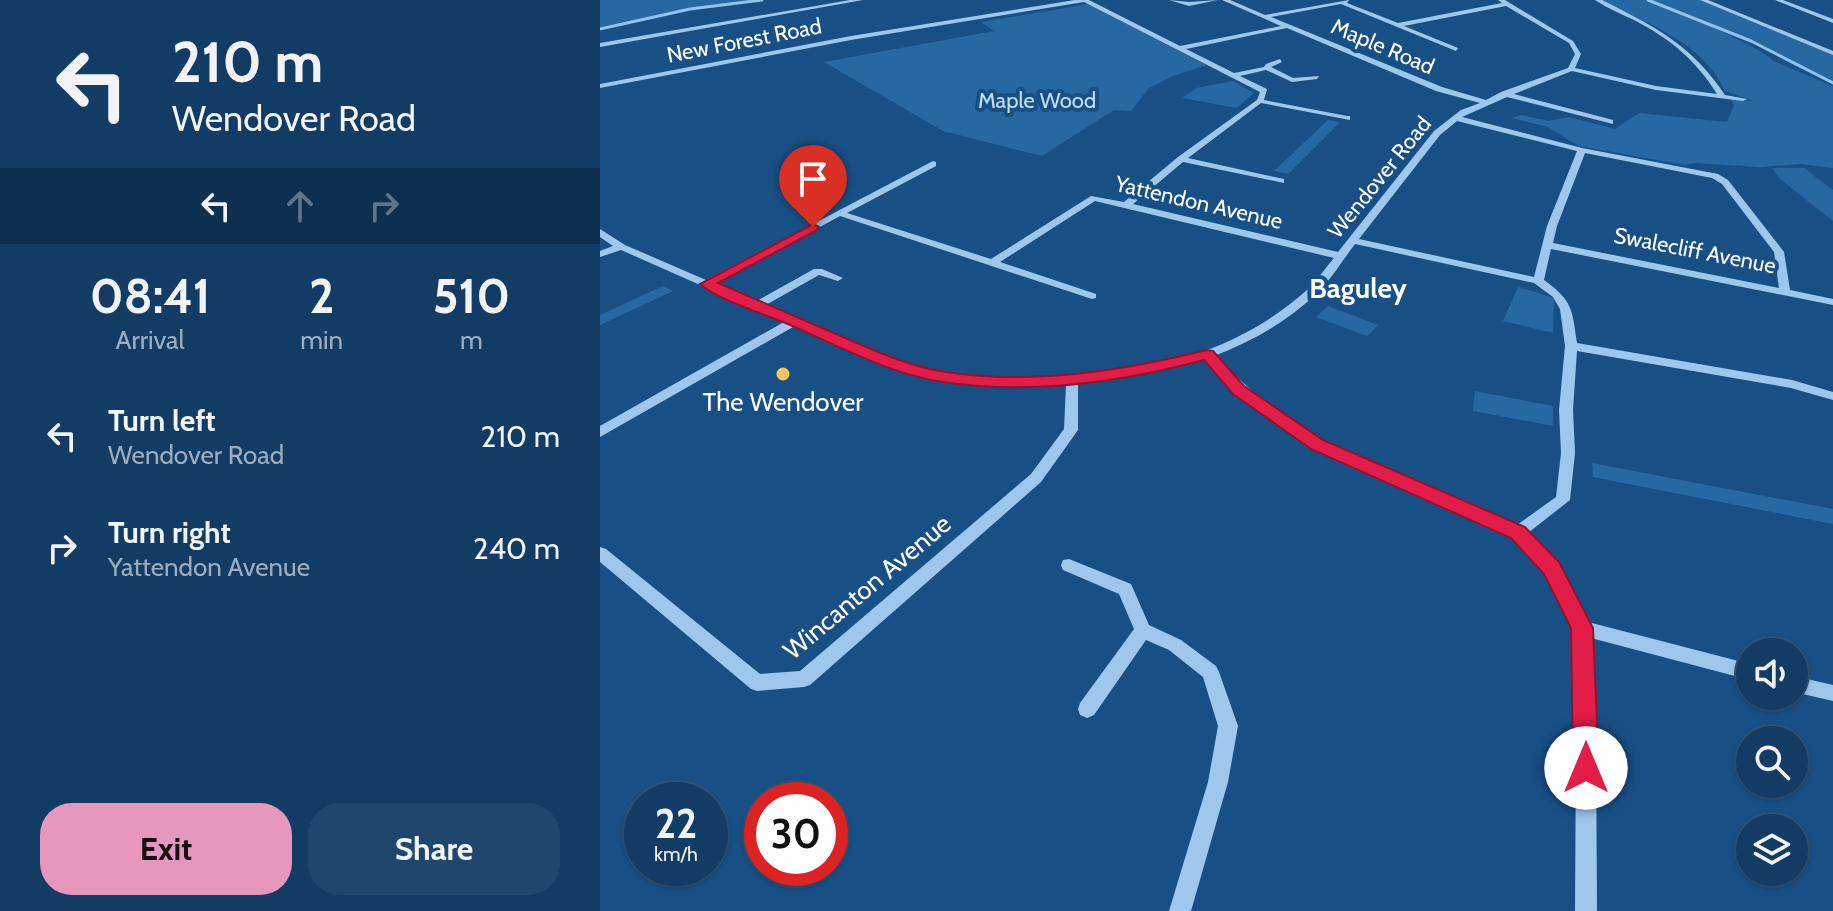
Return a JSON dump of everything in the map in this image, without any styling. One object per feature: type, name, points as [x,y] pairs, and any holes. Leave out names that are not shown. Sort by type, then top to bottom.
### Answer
[{"type":"street","points":[[600,45],[860,0]]},
{"type":"street","points":[[1085,0],[1264,91],[1260,101],[1181,159],[1127,205]]},
{"type":"street","name":"New Forest Road","points":[[600,86],[851,38],[1085,0]]},
{"type":"street","points":[[1172,0],[1186,4],[1215,0]]},
{"type":"street","name":"Maple Road","points":[[1225,0],[1439,89],[1484,102]]},
{"type":"street","points":[[1265,16],[1352,0]]},
{"type":"street","points":[[1598,0],[1658,30],[1688,51],[1702,63],[1723,97]]},
{"type":"street","points":[[1703,0],[1833,53]]},
{"type":"street","points":[[1778,0],[1833,21]]},
{"type":"street","points":[[1341,2],[1456,49]]},
{"type":"street","points":[[1399,25],[1504,2],[1571,42],[1578,54],[1571,69],[1656,88],[1743,99]]},
{"type":"street","points":[[1180,48],[1288,26]]},
{"type":"street","points":[[1235,75],[1267,68],[1280,61]]},
{"type":"street","points":[[1267,68],[1292,80],[1317,77]]},
{"type":"street","name":"Wendover Road","points":[[600,232],[621,247],[755,306],[870,354],[937,376],[1007,382],[1072,380],[1150,369],[1207,355],[1266,326],[1294,307],[1314,290],[1417,154],[1437,133],[1455,118],[1484,102],[1571,69]]},
{"type":"street","points":[[1503,94],[1610,122]]},
{"type":"street","points":[[1260,101],[1347,118]]},
{"type":"street","points":[[1455,118],[1582,150],[1691,169],[1725,182],[1779,252],[1785,293]]},
{"type":"street","points":[[1538,281],[1547,245],[1582,150]]},
{"type":"street","points":[[1181,159],[1281,181]]},
{"type":"street","points":[[707,284],[933,164]]},
{"type":"street","name":"Yattendon Avenue","points":[[992,263],[1094,198],[1340,256]]},
{"type":"street","points":[[839,213],[1092,296]]},
{"type":"street","points":[[1353,241],[1538,281],[1557,295],[1566,309],[1571,346],[1566,410],[1568,453],[1563,500],[1518,532]]},
{"type":"street","name":"Swalecliff Avenue","points":[[1547,245],[1833,302]]},
{"type":"street","points":[[600,254],[621,247]]},
{"type":"street","points":[[755,306],[818,271],[838,278]]},
{"type":"street","points":[[600,432],[793,322]]},
{"type":"street","points":[[1571,346],[1792,384],[1833,396]]},
{"type":"street","points":[[1207,355],[1238,390],[1317,444],[1518,532],[1551,568],[1582,628],[1586,740],[1586,911]]},
{"type":"street","name":"Wincanton Avenue","points":[[600,553],[757,683],[804,679],[1036,478],[1071,430],[1072,380]]},
{"type":"street","points":[[1069,565],[1125,589],[1143,630],[1175,645],[1210,672],[1228,726],[1218,782],[1180,911]]},
{"type":"street","points":[[1582,628],[1736,668]]},
{"type":"street","points":[[1087,709],[1143,630]]},
{"type":"street","points":[[1808,687],[1833,693]]},
{"type":"green space","points":[[600,0],[762,0],[690,9],[600,29]]},
{"type":"green space","points":[[1601,0],[1645,0],[1655,3],[1734,37],[1773,61],[1833,86],[1833,168],[1801,164],[1760,167],[1685,165],[1579,146],[1548,127],[1512,118],[1521,115],[1549,121],[1569,117],[1615,129],[1639,113],[1727,122],[1734,105],[1731,100],[1754,101],[1725,91],[1703,59],[1672,36]]},
{"type":"green space","points":[[1651,0],[1701,0],[1833,54],[1833,82],[1791,64],[1762,45]]},
{"type":"green space","name":"Maple Wood","points":[[1089,4],[1206,65],[1149,88],[1131,111],[1114,110],[1042,156],[943,131],[824,62],[994,31],[981,22]]},
{"type":"green space","points":[[1233,81],[1254,93],[1237,108],[1182,98],[1197,88]]},
{"type":"green space","points":[[1328,120],[1340,122],[1288,174],[1274,171]]},
{"type":"green space","points":[[1772,168],[1804,168],[1833,190],[1833,221],[1780,179]]},
{"type":"green space","points":[[663,286],[673,291],[600,325],[600,315]]},
{"type":"green space","points":[[1518,287],[1554,298],[1553,333],[1503,321]]},
{"type":"green space","points":[[1328,306],[1378,325],[1367,336],[1316,317]]},
{"type":"green space","points":[[1475,391],[1553,406],[1553,426],[1473,411]]},
{"type":"green space","points":[[1592,463],[1833,509],[1833,524],[1593,477]]},
{"type":"waterway","points":[[600,29],[690,9],[762,0]]},
{"type":"waterway","points":[[1648,0],[1751,41],[1833,83]]},
{"type":"place","name":"The Wendover","points":[[783,374]]},
{"type":"district","name":"Baguley","points":[[1358,288]]},
{"type":"route","points":[[813,227],[707,284],[870,354],[937,376],[1007,382],[1072,380],[1150,369],[1207,355],[1238,390],[1317,444],[1518,532],[1551,568],[1582,628],[1586,768]]}]
